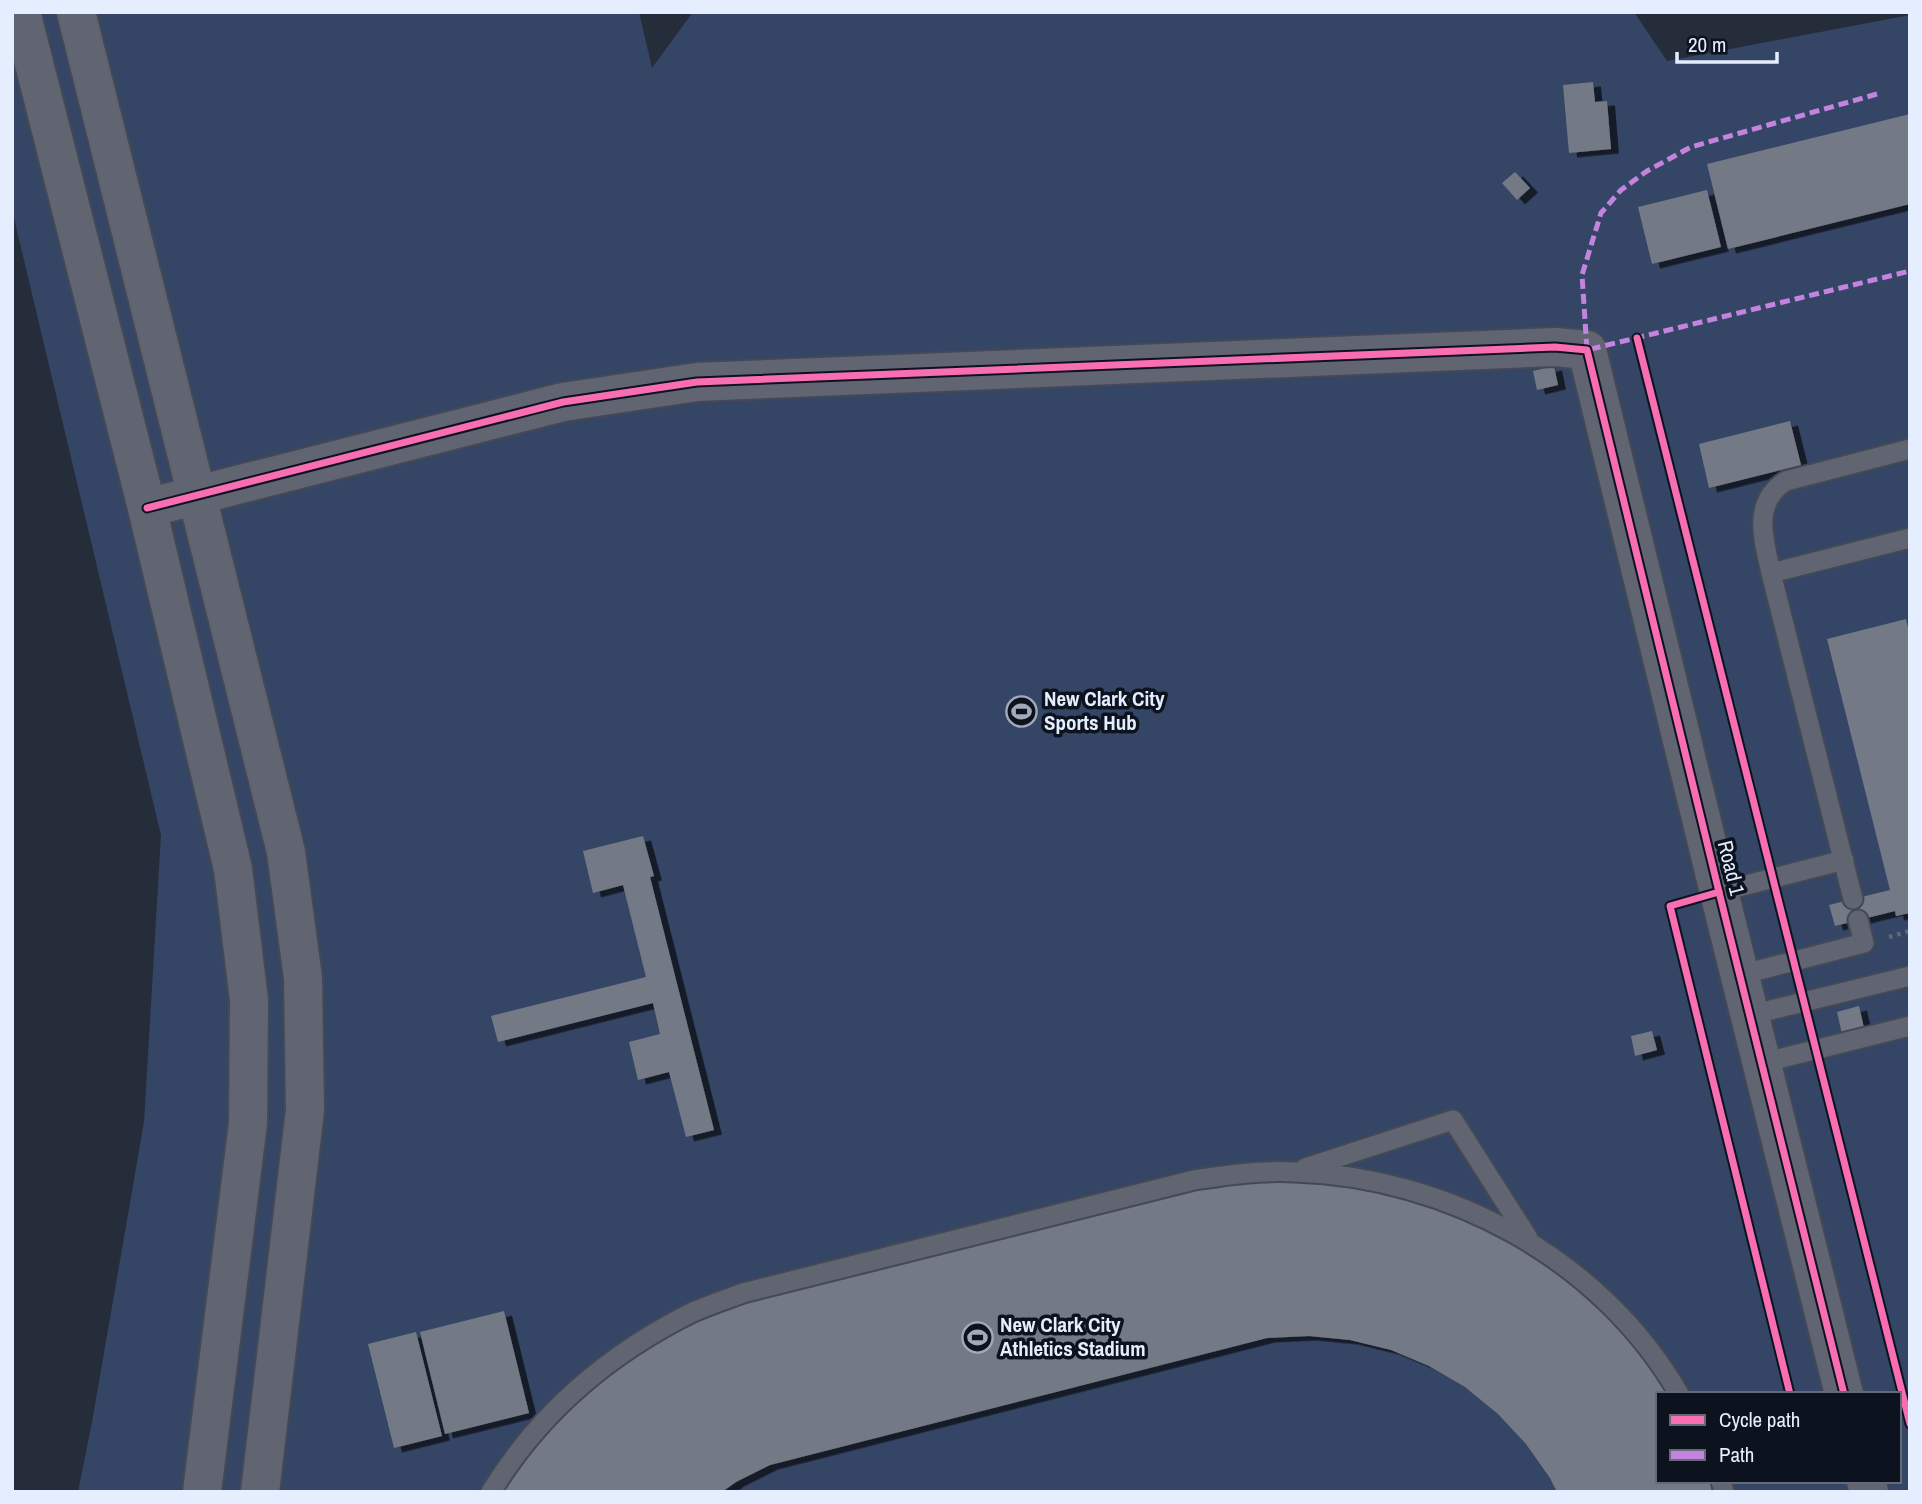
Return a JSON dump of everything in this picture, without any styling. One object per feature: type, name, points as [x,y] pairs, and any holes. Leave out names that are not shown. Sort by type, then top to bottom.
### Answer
[{"type":"street","points":[[21,12],[147,508],[233,869],[249,1000],[248,1123],[202,1492]]},
{"type":"street","points":[[76,12],[286,852],[303,978],[305,1110],[260,1492]]},
{"type":"street","name":"Road 1","points":[[197,496],[563,402],[697,382],[1555,347],[1587,350],[1844,1392]]},
{"type":"street","points":[[147,508],[197,496]]},
{"type":"lane","points":[[1853,899],[1771,573],[1762,528],[1763,515],[1775,488],[1786,481],[1910,449]]},
{"type":"lane","points":[[1771,573],[1910,538]]},
{"type":"lane","points":[[1719,892],[1844,860]]},
{"type":"lane","points":[[1740,975],[1864,943],[1858,920]]},
{"type":"lane","points":[[1750,1015],[1910,976]]},
{"type":"lane","points":[[1762,1063],[1910,1026]]},
{"type":"lane","points":[[1294,1171],[1453,1120],[1530,1242]]},
{"type":"lane","points":[[491,1492],[505,1468],[536,1429],[572,1393],[610,1361],[641,1340],[696,1311],[743,1293],[1194,1180],[1244,1173],[1294,1171],[1343,1175],[1392,1184],[1429,1195],[1487,1218],[1530,1242],[1571,1271],[1609,1304],[1643,1341],[1678,1392]]},
{"type":"shaded area","name":"New Clark City Sports Hub","points":[[12,12],[639,12],[652,68],[693,12],[1634,12],[1667,61],[1910,15],[1910,1492],[78,1492],[144,1122],[161,835],[12,210]]},
{"type":"building","points":[[1593,82],[1595,102],[1607,101],[1611,149],[1569,153],[1563,85]]},
{"type":"building","points":[[1910,114],[1910,204],[1728,249],[1707,164]]},
{"type":"building","points":[[1515,172],[1530,188],[1517,200],[1502,183]]},
{"type":"building","points":[[1707,190],[1721,247],[1652,264],[1638,207]]},
{"type":"building","points":[[1554,366],[1558,385],[1537,390],[1533,371]]},
{"type":"building","points":[[1790,421],[1801,465],[1709,488],[1699,444]]},
{"type":"building","points":[[1906,619],[1910,636],[1910,913],[1896,916],[1895,911],[1835,926],[1829,905],[1890,890],[1827,639]]},
{"type":"building","points":[[643,836],[654,876],[650,877],[714,1130],[686,1137],[669,1072],[638,1080],[629,1042],[660,1034],[653,1003],[498,1042],[491,1016],[646,977],[623,885],[593,893],[583,851]]},
{"type":"building","points":[[1859,1006],[1864,1028],[1842,1034],[1837,1012]]},
{"type":"building","points":[[1652,1031],[1657,1050],[1635,1056],[1631,1036]]},
{"type":"building","name":"New Clark City Athletics Stadium","points":[[1257,1180],[1307,1180],[1356,1185],[1452,1211],[1540,1258],[1616,1323],[1648,1362],[1668,1392],[1656,1392],[1656,1483],[1712,1483],[1715,1492],[1557,1492],[1526,1444],[1498,1414],[1465,1387],[1429,1366],[1391,1350],[1350,1340],[1309,1336],[1267,1338],[770,1465],[722,1492],[500,1492],[517,1466],[581,1395],[658,1340],[701,1319],[746,1303],[1207,1186]]},
{"type":"building","points":[[504,1311],[529,1413],[445,1434],[420,1332]]},
{"type":"building","points":[[416,1332],[442,1436],[394,1448],[368,1344]]},
{"type":"marked path","points":[[1877,94],[1691,147],[1647,171],[1621,190],[1601,213],[1582,275],[1587,350],[1910,271]]},
{"type":"cycle path","points":[[1637,338],[1910,1424]]},
{"type":"cycle path","points":[[147,508],[563,402],[697,382],[1555,347],[1587,350],[1844,1392]]},
{"type":"cycle path","points":[[1719,892],[1670,906],[1790,1392]]},
{"type":"place","name":"New Clark City Sports Hub","points":[[1021,711]]},
{"type":"place","name":"New Clark City Athletics Stadium","points":[[977,1337]]}]
